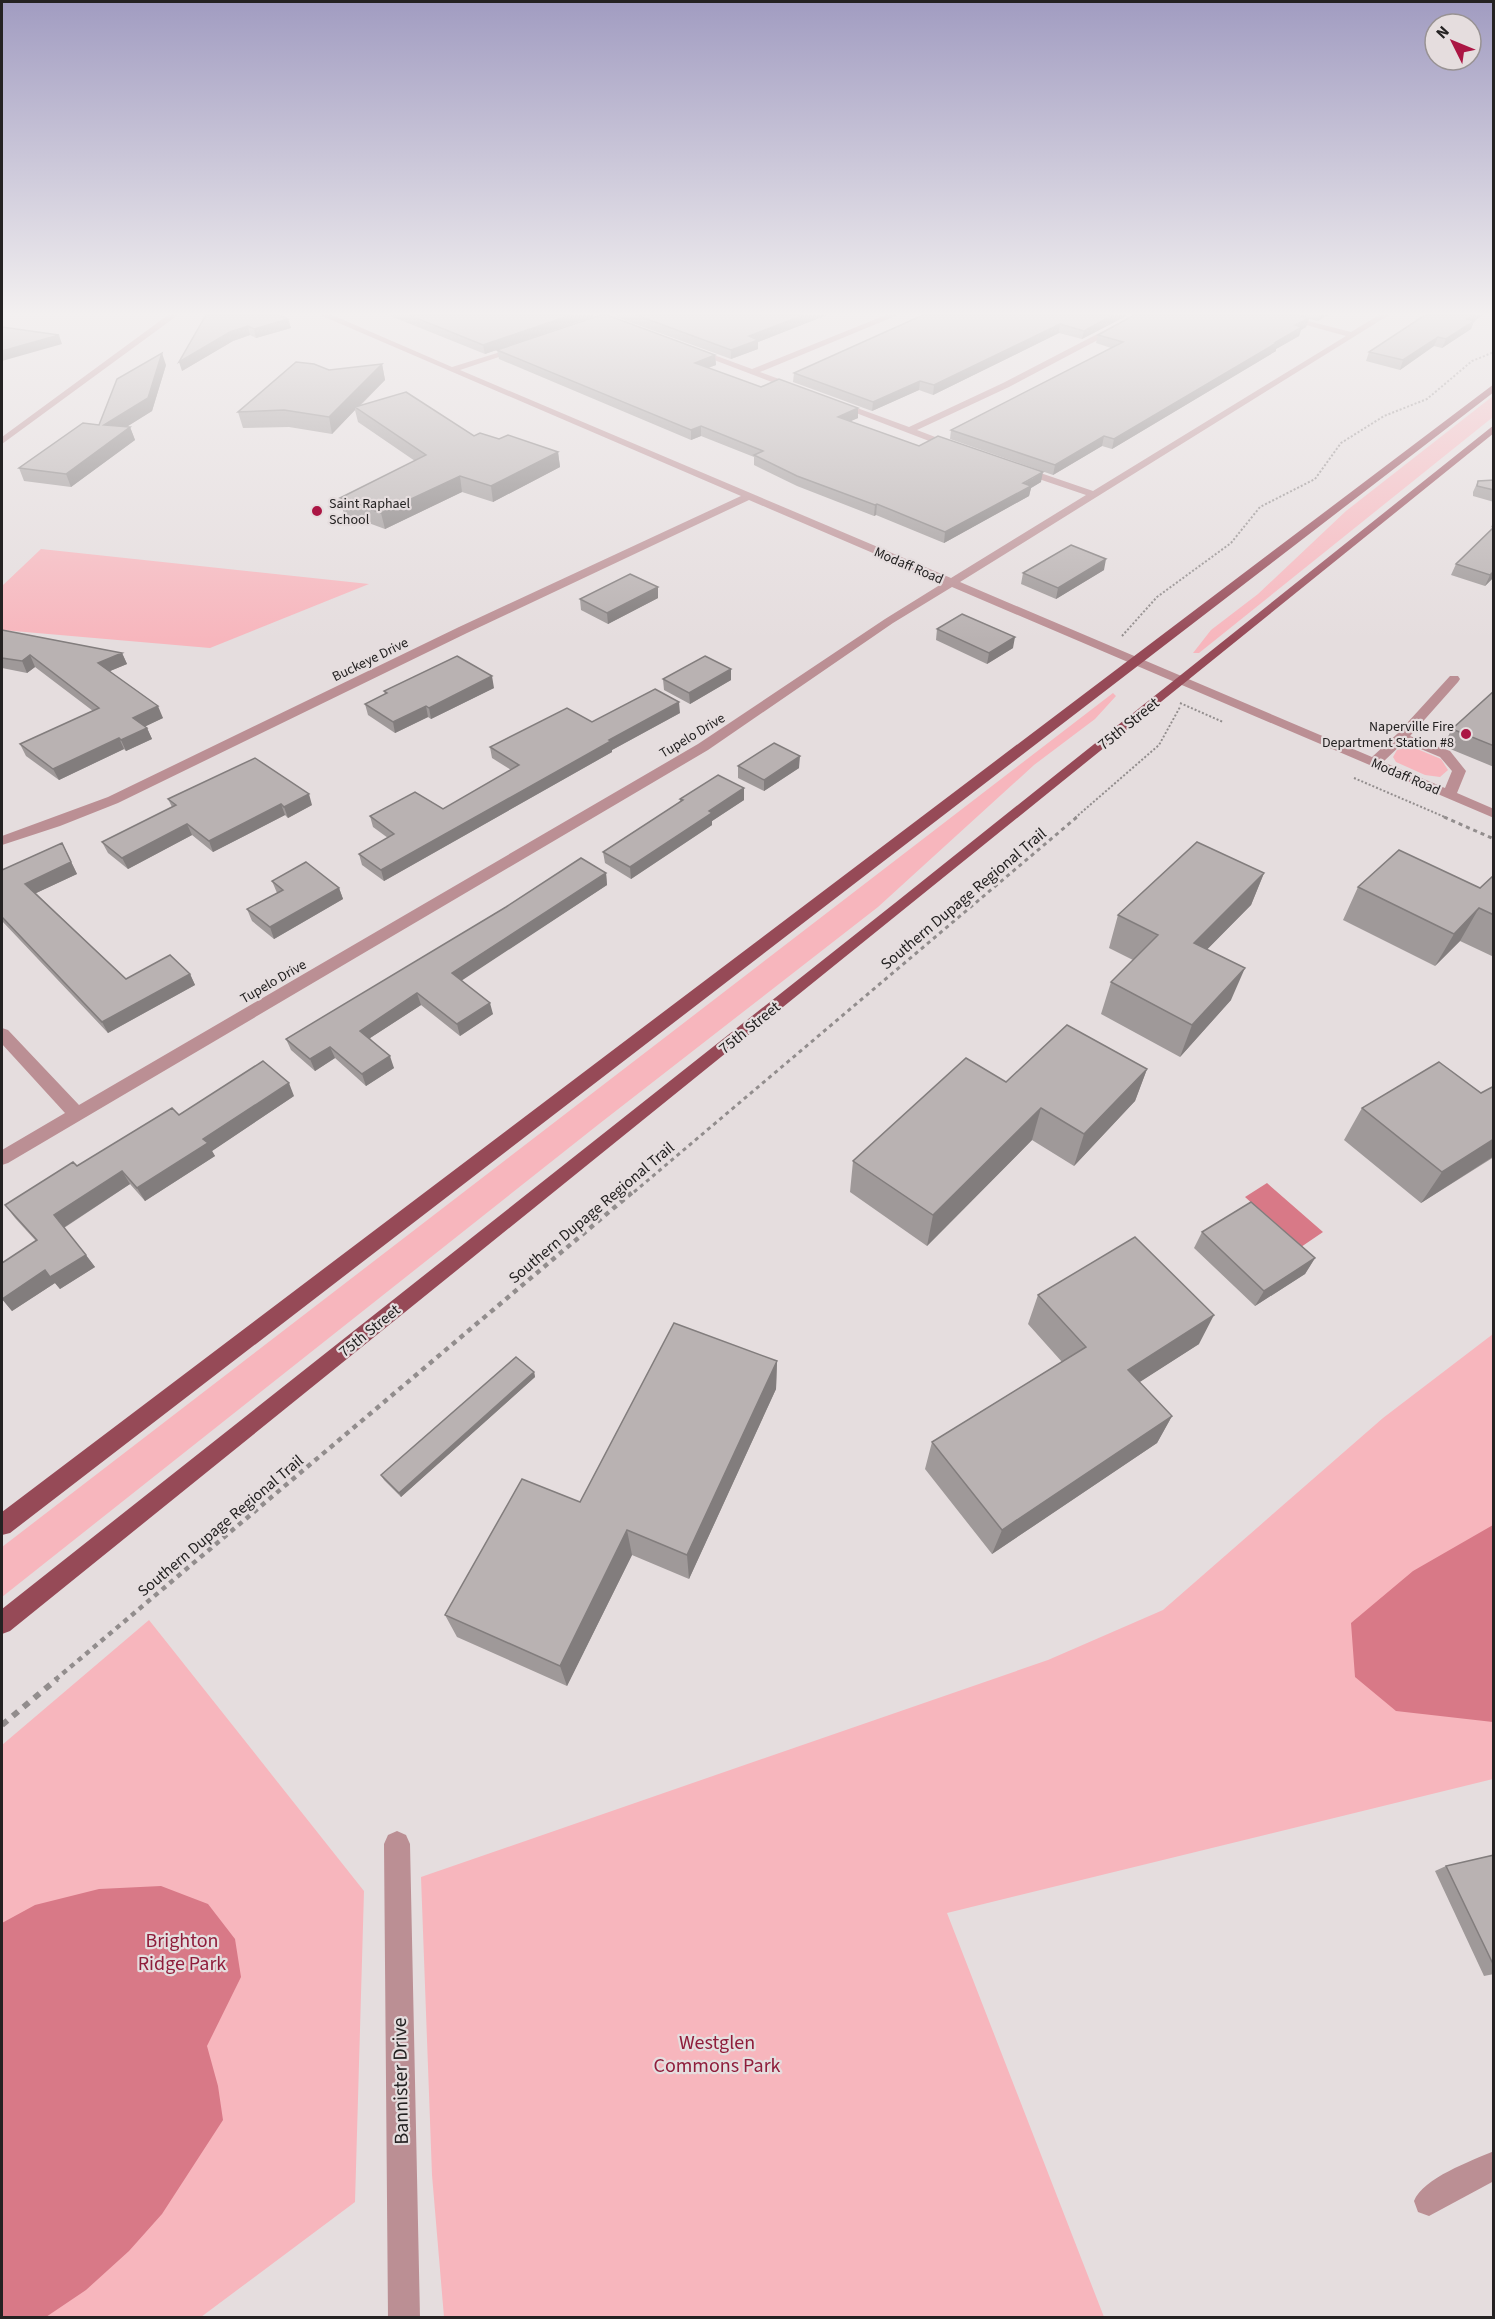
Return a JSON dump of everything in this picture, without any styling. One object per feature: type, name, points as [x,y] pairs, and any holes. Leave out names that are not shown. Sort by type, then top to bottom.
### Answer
[{"type":"main road","points":[[2,1525],[1137,662],[1447,423]]},
{"type":"main road","name":"75th Street","points":[[2,1623],[1494,428]]},
{"type":"street","points":[[2,441],[26,423]]},
{"type":"street","name":"Modaff Road","points":[[578,423],[1494,814]]},
{"type":"street","points":[[888,423],[962,450]]},
{"type":"street","points":[[908,431],[925,423]]},
{"type":"street","name":"Tupelo Drive","points":[[2,1158],[703,747],[777,699],[872,632],[1211,423]]},
{"type":"street","points":[[1013,467],[1096,495]]},
{"type":"street","name":"Buckeye Drive","points":[[2,841],[113,800],[452,635],[748,496]]},
{"type":"street","points":[[1374,763],[1402,737],[1454,679]]},
{"type":"street","points":[[1402,737],[1445,754],[1459,771],[1449,795]]},
{"type":"street","points":[[2,1034],[77,1114]]},
{"type":"street","name":"Bannister Drive","points":[[397,1844],[404,2318]]},
{"type":"street","points":[[1429,2201],[1475,2174],[1494,2166]]},
{"type":"path","points":[[1122,636],[1157,597],[1231,543],[1260,507],[1315,479],[1341,442],[1372,423]]},
{"type":"path","name":"Southern Dupage Regional Trail","points":[[2,1725],[1135,768],[1159,745],[1182,704],[1226,723]]},
{"type":"path","points":[[1351,777],[1494,838]]},
{"type":"green space","points":[[1458,423],[1485,423],[1199,653],[1193,653],[1211,630],[1258,594],[1346,511]]},
{"type":"green space","points":[[41,549],[369,584],[210,648],[2,630],[2,586]]},
{"type":"green space","points":[[1113,693],[1116,696],[1095,719],[1034,765],[878,907],[599,1124],[2,1597],[2,1547]]},
{"type":"green space","points":[[1410,746],[1441,759],[1448,770],[1440,777],[1425,775],[1396,762],[1393,757],[1397,750]]},
{"type":"green space","name":"Westglen Commons Park","points":[[1493,1334],[1493,1779],[947,1913],[1104,2317],[444,2317],[432,2175],[421,1877],[1048,1660],[1163,1610],[1383,1418]]},
{"type":"green space","name":"Brighton Ridge Park","points":[[149,1620],[364,1891],[355,2202],[201,2317],[2,2317],[2,1745]]},
{"type":"shaded area","points":[[1267,1183],[1323,1232],[1301,1247],[1245,1197]]},
{"type":"shaded area","points":[[1493,1525],[1493,1722],[1396,1711],[1355,1677],[1351,1623],[1413,1571]]},
{"type":"shaded area","points":[[161,1886],[208,1904],[235,1939],[241,1977],[207,2046],[218,2086],[223,2120],[162,2214],[129,2251],[86,2290],[46,2317],[2,2317],[2,1923],[35,1905],[99,1889]]},
{"type":"building","points":[[83,423],[107,423],[104,425],[130,427],[66,474],[19,468]]},
{"type":"building","points":[[379,423],[454,423],[474,436],[480,433],[499,439],[508,435],[558,452],[491,486],[460,476],[381,513],[340,498],[426,455]]},
{"type":"building","points":[[675,423],[855,423],[919,446],[938,436],[1043,472],[1023,483],[1031,486],[945,532],[877,504],[797,476],[754,455],[763,451],[701,426],[691,430]]},
{"type":"building","points":[[964,423],[1141,423],[1114,439],[1104,436],[1055,465],[951,430]]},
{"type":"building","points":[[1494,480],[1494,490],[1477,486],[1478,481]]},
{"type":"building","points":[[1494,527],[1494,571],[1490,575],[1456,564]]},
{"type":"building","points":[[1071,545],[1106,559],[1058,588],[1023,573]]},
{"type":"building","points":[[630,574],[658,587],[607,613],[580,599]]},
{"type":"building","points":[[962,614],[1015,637],[989,653],[937,629]]},
{"type":"building","points":[[2,630],[122,653],[98,663],[158,706],[133,718],[147,728],[121,740],[119,738],[53,769],[20,744],[99,708],[30,655],[22,661],[2,658]]},
{"type":"building","points":[[457,656],[492,676],[429,708],[426,706],[393,722],[365,704],[387,693],[384,691]]},
{"type":"building","points":[[705,656],[731,669],[689,693],[663,679]]},
{"type":"building","points":[[655,689],[679,702],[381,870],[359,854],[394,834],[370,816],[415,792],[443,809],[519,765],[490,747],[567,708],[592,722]]},
{"type":"building","points":[[1494,691],[1494,746],[1452,729]]},
{"type":"building","points":[[774,743],[800,756],[764,780],[738,766]]},
{"type":"building","points":[[255,758],[309,794],[284,807],[281,804],[209,841],[187,824],[122,858],[102,842],[176,805],[168,799]]},
{"type":"building","points":[[718,775],[744,788],[709,811],[712,813],[630,867],[603,852],[683,800],[680,799]]},
{"type":"building","points":[[1197,842],[1264,873],[1194,943],[1245,968],[1192,1025],[1111,982],[1158,935],[1118,915]]},
{"type":"building","points":[[62,843],[71,862],[25,884],[126,979],[170,955],[190,974],[102,1022],[2,917],[2,870]]},
{"type":"building","points":[[1399,850],[1480,888],[1494,875],[1494,915],[1479,908],[1454,934],[1358,887]]},
{"type":"building","points":[[581,858],[606,873],[452,973],[490,1003],[457,1024],[417,993],[360,1031],[390,1056],[362,1074],[330,1047],[310,1059],[286,1039],[506,907]]},
{"type":"building","points":[[306,862],[339,888],[270,927],[247,909],[283,890],[272,881]]},
{"type":"building","points":[[1067,1025],[1147,1069],[1084,1134],[1041,1108],[933,1215],[853,1161],[966,1058],[1006,1082]]},
{"type":"building","points":[[263,1061],[289,1083],[203,1139],[208,1143],[137,1188],[122,1171],[54,1215],[86,1255],[50,1277],[45,1270],[2,1299],[2,1263],[37,1240],[5,1205],[73,1162],[77,1166],[172,1108],[179,1115]]},
{"type":"building","points":[[1439,1062],[1481,1093],[1494,1086],[1494,1139],[1442,1172],[1362,1108]]},
{"type":"building","points":[[1251,1202],[1315,1258],[1264,1291],[1202,1232]]},
{"type":"building","points":[[1135,1237],[1214,1315],[1128,1370],[1172,1416],[1002,1530],[932,1442],[1086,1347],[1038,1295]]},
{"type":"building","points":[[674,1323],[777,1361],[687,1555],[627,1530],[560,1666],[445,1615],[522,1479],[580,1502]]},
{"type":"building","points":[[516,1357],[534,1372],[399,1493],[381,1475]]},
{"type":"building","points":[[1494,1855],[1494,1966],[1446,1866]]},
{"type":"place","name":"Saint Raphael School","points":[[317,511]]},
{"type":"place","name":"Naperville Fire Department Station #8","points":[[1466,734]]}]
